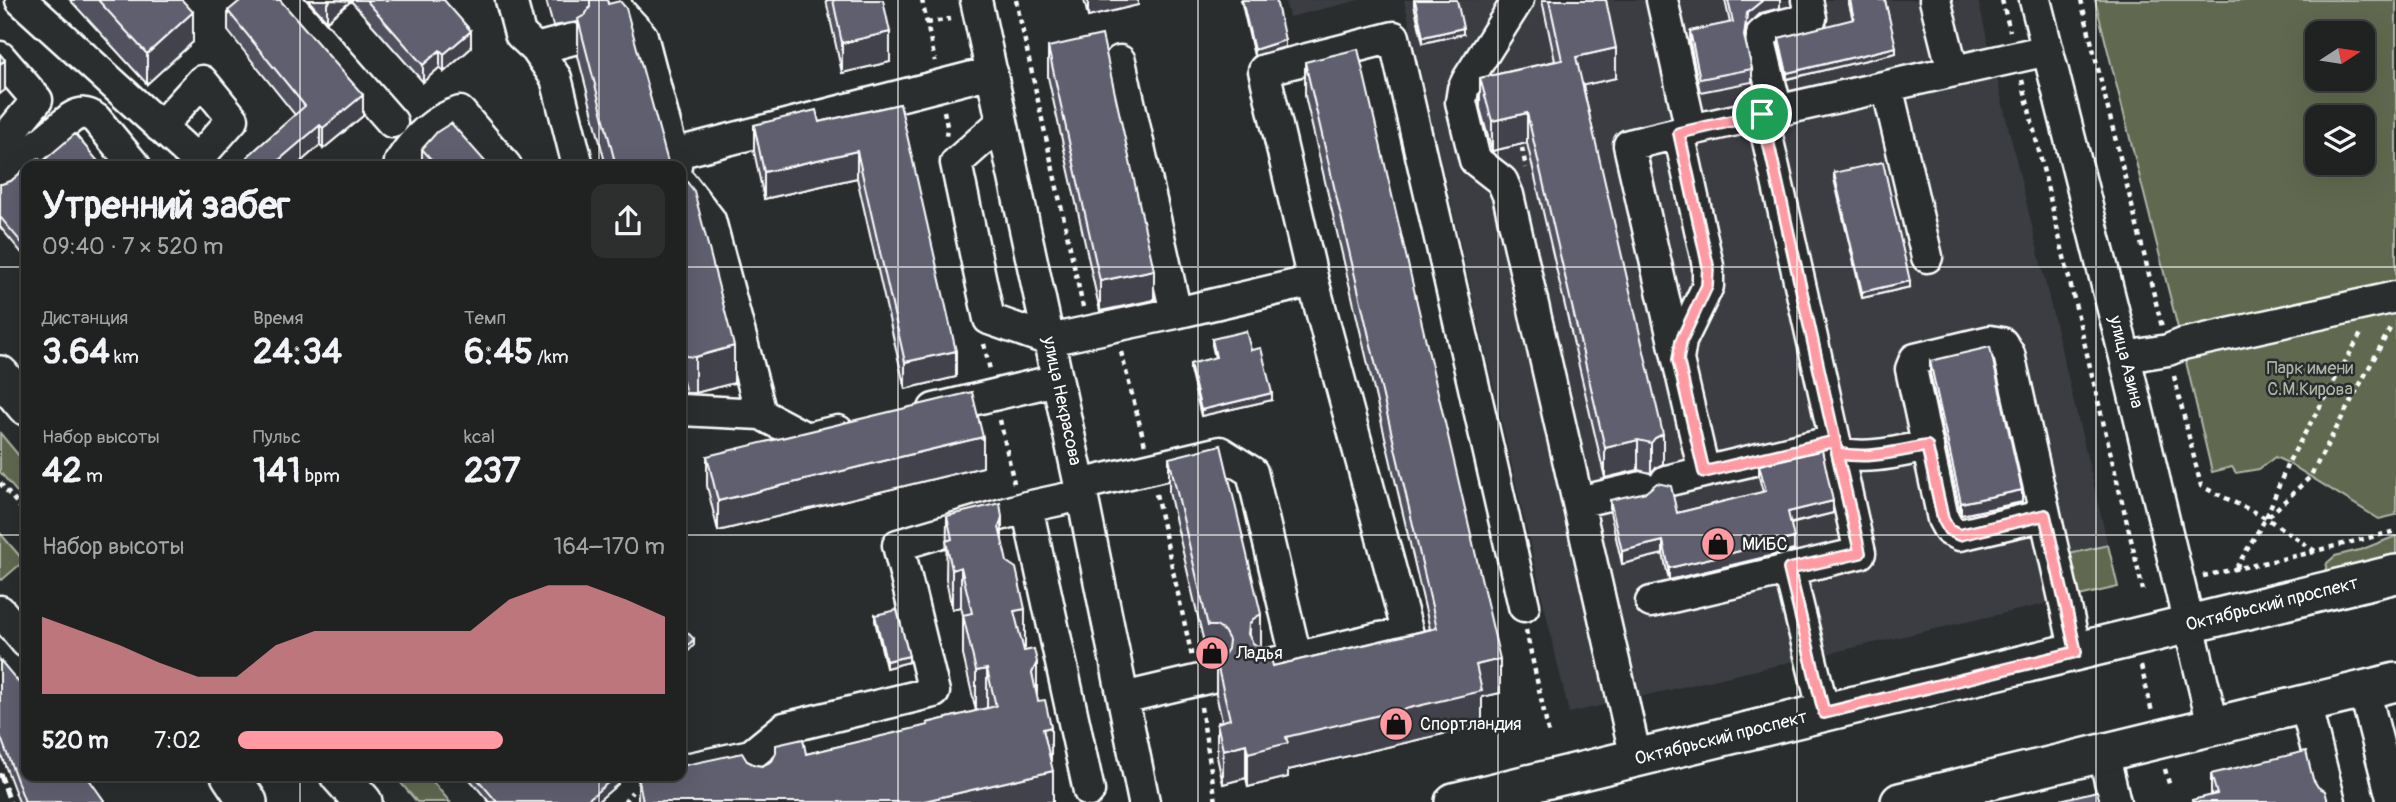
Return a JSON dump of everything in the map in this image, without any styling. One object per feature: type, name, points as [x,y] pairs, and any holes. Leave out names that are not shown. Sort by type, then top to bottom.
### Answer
[{"type":"main road","points":[[0,375],[21,400]]},
{"type":"main road","name":"Октябрьский проспект","points":[[1454,802],[2396,574]]},
{"type":"main road","points":[[1900,802],[2103,752],[2160,750],[2213,725],[2380,686]]},
{"type":"main road","points":[[234,781],[248,802]]},
{"type":"main road","points":[[344,781],[363,802]]},
{"type":"street","points":[[20,0],[160,127]]},
{"type":"street","points":[[285,0],[392,122]]},
{"type":"street","points":[[512,0],[520,34],[536,49],[556,78],[577,161]]},
{"type":"street","name":"улица Некрасова","points":[[976,0],[1144,802]]},
{"type":"street","points":[[1518,0],[1468,79],[1461,102],[1475,160],[1502,181],[1508,195],[1636,758]]},
{"type":"street","points":[[1662,0],[1708,266],[1707,286],[1681,341],[1678,360]]},
{"type":"street","points":[[1651,602],[1860,553],[1769,113],[1761,46],[1762,34],[1771,28],[1811,18],[1807,0]]},
{"type":"street","points":[[1935,0],[1953,71]]},
{"type":"street","name":"улица Азина","points":[[2035,0],[2125,357],[2213,725]]},
{"type":"street","points":[[617,18],[642,36],[675,160],[992,72]]},
{"type":"street","points":[[1265,665],[1378,638],[1408,634],[1313,281],[1264,70],[1394,37],[1526,619]]},
{"type":"street","points":[[536,49],[573,39]]},
{"type":"street","points":[[1704,472],[1629,145],[2048,50]]},
{"type":"street","points":[[0,57],[37,100],[0,145]]},
{"type":"street","points":[[1120,61],[1176,313]]},
{"type":"street","points":[[1887,86],[1927,257]]},
{"type":"street","points":[[401,161],[410,146],[446,116],[460,111],[502,161]]},
{"type":"street","points":[[0,177],[71,118],[82,113],[90,114],[131,161]]},
{"type":"street","points":[[1002,122],[956,163],[989,319],[1049,340],[1313,281]]},
{"type":"street","points":[[686,189],[710,220],[761,414]]},
{"type":"street","points":[[2125,357],[2391,305]]},
{"type":"street","points":[[2045,515],[1959,535],[1949,530],[1943,519],[1911,369],[1915,359],[1990,341],[2002,343],[2009,354],[2076,652]]},
{"type":"street","points":[[914,414],[1057,380]]},
{"type":"street","points":[[686,410],[761,414],[806,438],[860,426]]},
{"type":"street","points":[[1578,502],[1704,472],[1836,447],[1854,457],[1869,457],[1927,446]]},
{"type":"street","points":[[686,770],[754,766],[784,728],[934,692],[898,545],[1022,500],[1080,490],[1150,468],[1220,452],[1252,472],[1296,657]]},
{"type":"street","points":[[1022,500],[1089,791]]},
{"type":"street","points":[[1789,569],[1824,713]]},
{"type":"street","points":[[0,611],[21,636]]},
{"type":"street","points":[[1123,698],[1204,679]]},
{"type":"street","points":[[2380,686],[2393,802]]},
{"type":"street","points":[[2305,703],[2330,802]]},
{"type":"street","points":[[2103,752],[2115,802]]},
{"type":"path","points":[[922,0],[932,50]]},
{"type":"path","points":[[2002,0],[2010,32]]},
{"type":"path","points":[[1009,5],[1016,1],[1086,319],[1092,331],[1122,352],[1204,679],[1216,802]]},
{"type":"path","points":[[927,23],[950,19]]},
{"type":"path","points":[[2026,96],[2143,590]]},
{"type":"path","points":[[2266,519],[2310,477],[2391,305]]},
{"type":"path","points":[[2236,568],[2266,519],[2288,463],[2391,305]]},
{"type":"path","points":[[995,396],[1022,500]]},
{"type":"path","points":[[0,483],[21,508]]},
{"type":"path","points":[[2201,576],[2315,551]]},
{"type":"path","points":[[1526,619],[1549,735]]},
{"type":"path","points":[[2135,638],[2170,788]]},
{"type":"path","points":[[624,802],[632,792]]},
{"type":"shaded area","points":[[1285,0],[1360,0],[1289,17]]},
{"type":"shaded area","points":[[1404,0],[1978,0],[2118,587],[1569,713]]},
{"type":"green space","name":"Парк имени С.М.Кирова","points":[[2095,0],[2396,0],[2396,515],[2379,519],[2275,457],[2259,469],[2236,473],[2232,467],[2212,472]]},
{"type":"green space","points":[[0,433],[21,458],[21,497],[0,472]]},
{"type":"green space","points":[[0,533],[21,558],[21,564],[2,580]]},
{"type":"green space","points":[[2396,536],[2396,565],[2351,575],[2325,572],[2327,563],[2335,556]]},
{"type":"green space","points":[[2108,545],[2118,587],[2079,596],[2069,554]]},
{"type":"green space","points":[[399,781],[432,781],[450,802],[417,802]]},
{"type":"building","points":[[98,0],[182,0],[193,12],[147,54]]},
{"type":"building","points":[[241,0],[280,0],[363,95],[323,128],[320,125],[278,161],[251,161],[247,157],[305,106],[228,11]]},
{"type":"building","points":[[366,0],[444,0],[471,31],[444,54],[440,50],[423,65]]},
{"type":"building","points":[[590,0],[607,0],[608,4],[620,1],[626,8],[668,161],[615,161],[578,19],[585,15],[590,7]]},
{"type":"building","points":[[833,0],[883,0],[890,32],[842,43]]},
{"type":"building","points":[[1242,0],[1276,0],[1285,40],[1254,50]]},
{"type":"building","points":[[1415,0],[1457,0],[1463,28],[1423,37]]},
{"type":"building","points":[[1549,0],[1606,0],[1616,48],[1576,57],[1663,434],[1651,443],[1638,440],[1605,448],[1527,113],[1492,121],[1480,78],[1562,60]]},
{"type":"building","points":[[1728,0],[1763,0],[1747,13],[1744,36],[1752,69],[1700,79],[1690,31],[1733,22]]},
{"type":"building","points":[[1850,0],[1885,0],[1896,47],[1787,73],[1779,38],[1854,19]]},
{"type":"building","points":[[1102,35],[1154,270],[1100,281],[1048,47]]},
{"type":"building","points":[[1358,49],[1500,659],[1476,665],[1482,691],[1286,737],[1288,743],[1248,753],[1246,744],[1223,750],[1217,723],[1230,719],[1216,660],[1228,649],[1229,640],[1224,631],[1216,626],[1208,626],[1169,458],[1221,445],[1261,614],[1249,625],[1248,634],[1253,643],[1261,648],[1269,648],[1273,666],[1437,628],[1305,62]]},
{"type":"building","points":[[900,104],[956,351],[905,362],[857,151],[764,172],[754,125],[816,110],[819,122]]},
{"type":"building","points":[[451,123],[485,161],[433,161],[422,149],[437,132]]},
{"type":"building","points":[[75,134],[98,161],[43,161]]},
{"type":"building","points":[[1883,162],[1910,281],[1862,292],[1834,173]]},
{"type":"building","points":[[21,172],[21,242],[0,217],[0,184],[11,181]]},
{"type":"building","points":[[686,181],[694,191],[734,346],[695,357],[686,356]]},
{"type":"building","points":[[1246,331],[1251,350],[1261,348],[1272,393],[1201,410],[1190,364],[1216,357],[1212,339]]},
{"type":"building","points":[[1990,347],[2022,490],[1961,503],[1930,361]]},
{"type":"building","points":[[972,392],[983,437],[718,501],[707,456]]},
{"type":"building","points":[[1822,450],[1833,501],[1788,512],[1794,538],[1669,568],[1663,541],[1622,551],[1610,500],[1646,492],[1657,483],[1671,486],[1677,513],[1766,491],[1759,465]]},
{"type":"building","points":[[1000,503],[1002,517],[999,527],[1007,562],[1016,568],[1025,609],[1014,611],[1024,651],[1034,649],[1037,662],[1032,673],[1038,701],[1045,700],[1051,727],[1043,729],[1053,771],[920,802],[643,802],[639,781],[686,781],[686,765],[742,753],[747,761],[762,766],[772,761],[776,745],[803,739],[806,754],[996,706],[987,669],[976,671],[963,615],[972,613],[961,567],[952,570],[946,541],[952,539],[947,516]]},
{"type":"building","points":[[897,610],[909,656],[886,661],[875,615]]},
{"type":"building","points":[[686,631],[694,639],[686,648]]},
{"type":"building","points":[[0,660],[21,685],[21,781],[90,781],[105,802],[25,802],[0,735]]},
{"type":"building","points":[[2306,751],[2313,779],[2318,787],[2325,791],[2328,802],[2192,800],[2217,794],[2211,774]]},
{"type":"building","points":[[479,781],[610,781],[585,802],[497,802]]},
{"type":"building","points":[[2097,791],[2100,802],[2052,802]]},
{"type":"railway","points":[[0,773],[10,802]]},
{"type":"place","name":"МИБС","points":[[1718,544]]},
{"type":"place","name":"Ладья","points":[[1212,653]]},
{"type":"place","name":"Спортландия","points":[[1396,724]]},
{"type":"route","points":[[1762,114],[1679,133],[1708,266],[1707,286],[1681,341],[1678,360],[1704,472],[1835,441],[1837,453],[1854,457],[1869,457],[1927,446],[1943,519],[1949,530],[1959,535],[2045,515],[2076,652],[1824,713],[1789,569],[1860,553],[1837,453],[1835,441],[1762,114]]}]
